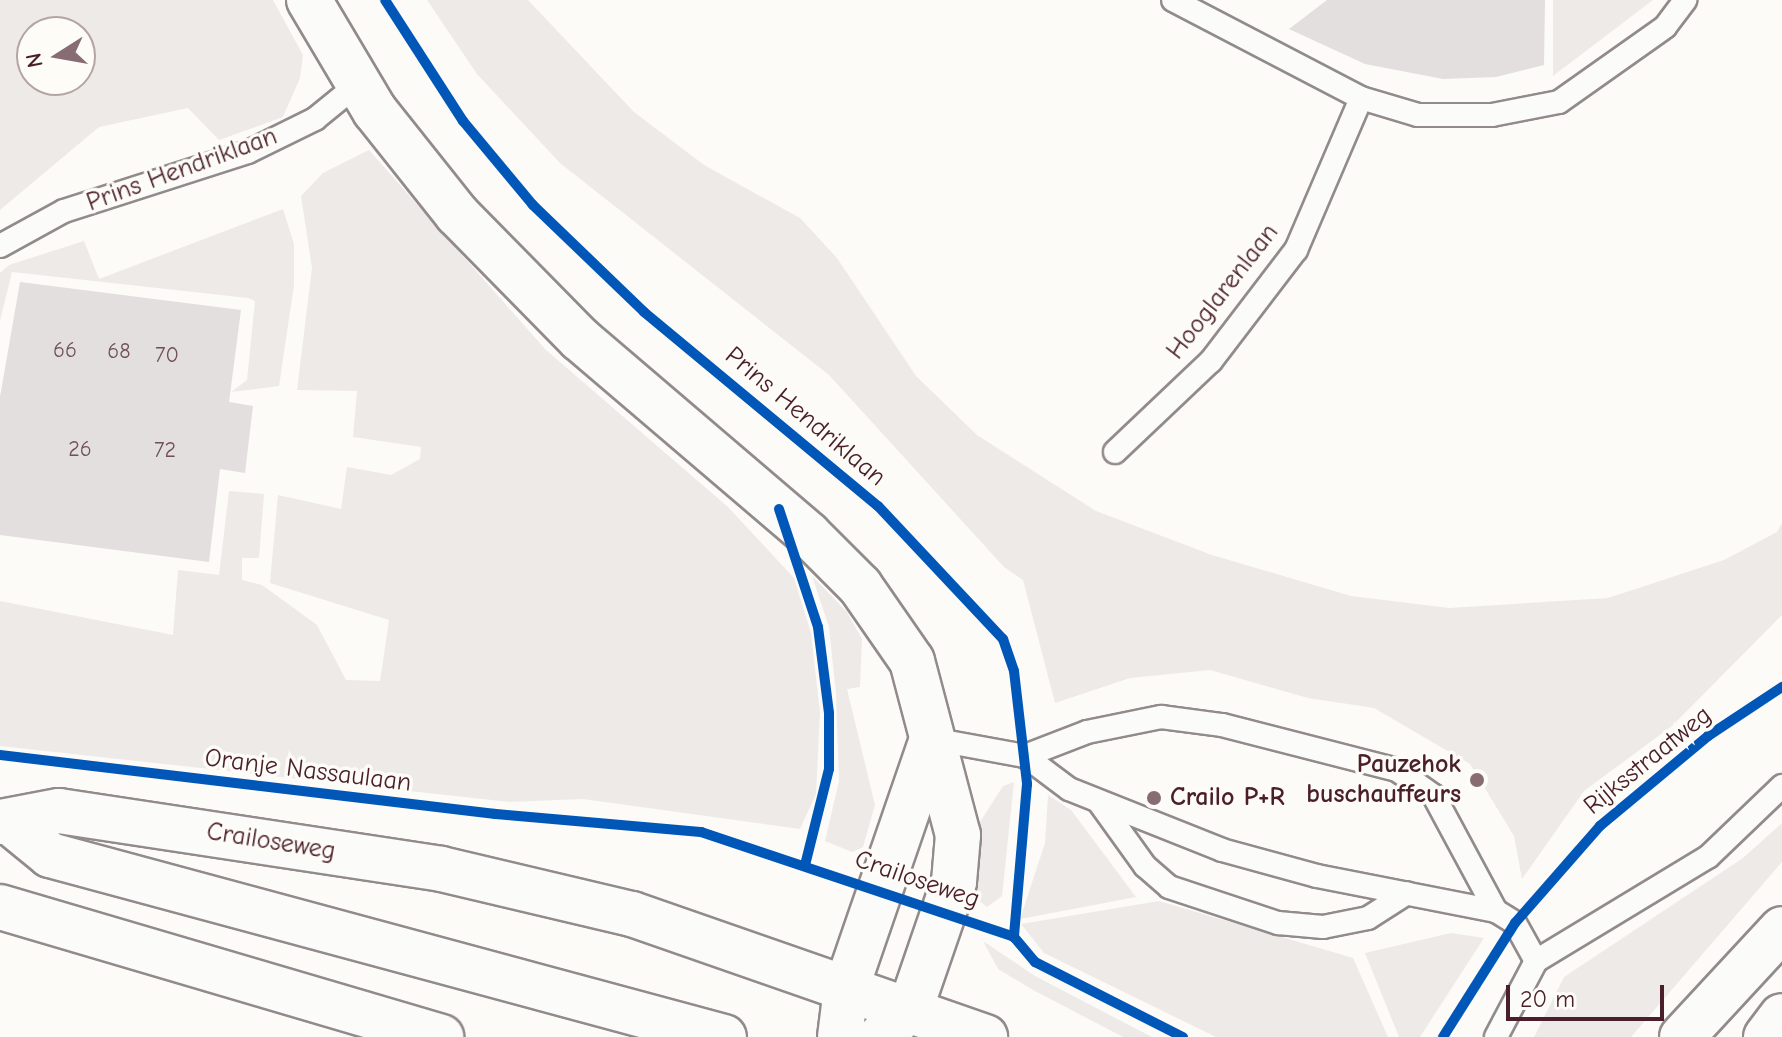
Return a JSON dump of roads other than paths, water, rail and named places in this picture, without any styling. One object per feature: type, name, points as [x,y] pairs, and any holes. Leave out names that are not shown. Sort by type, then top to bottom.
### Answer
[{"type":"main road","points":[[309,0],[358,84],[457,214],[580,339],[860,586],[912,661],[958,835],[954,882],[911,1007],[880,1037]]},
{"type":"main road","points":[[840,1037],[846,989],[932,739]]},
{"type":"main road","name":"Crailoseweg","points":[[6,823],[59,811],[441,869],[632,914],[846,989],[911,1007],[985,1037]]},
{"type":"main road","name":"Crailoseweg","points":[[6,823],[50,855],[724,1037]]},
{"type":"main road","points":[[0,907],[441,1037]]},
{"type":"main road","points":[[1682,1037],[1782,929]]},
{"type":"main road","points":[[1766,1037],[1782,1016]]},
{"type":"lane","points":[[1173,0],[1361,98],[1418,115],[1492,115],[1559,102],[1665,27],[1685,0]]},
{"type":"lane","name":"Prins Hendriklaan","points":[[0,246],[64,211],[248,152],[315,119],[358,84]]},
{"type":"lane","name":"Hooglarenlaan","points":[[1115,452],[1211,361],[1296,250],[1361,98]]},
{"type":"lane","points":[[1025,756],[1087,732],[1161,717],[1222,725],[1397,770],[1434,796],[1496,911]]},
{"type":"lane","points":[[932,739],[1025,756],[1069,789],[1222,850],[1496,911],[1515,923],[1536,961]]},
{"type":"lane","points":[[1496,1037],[1536,961],[1708,857],[1782,786]]},
{"type":"lane","points":[[1098,802],[1145,866],[1169,887],[1278,923],[1323,927],[1368,918],[1407,893]]},
{"type":"place","name":"Pauzehok buschauffeurs","points":[[1477,780]]},
{"type":"place","name":"Crailo P+R","points":[[1154,798]]}]
